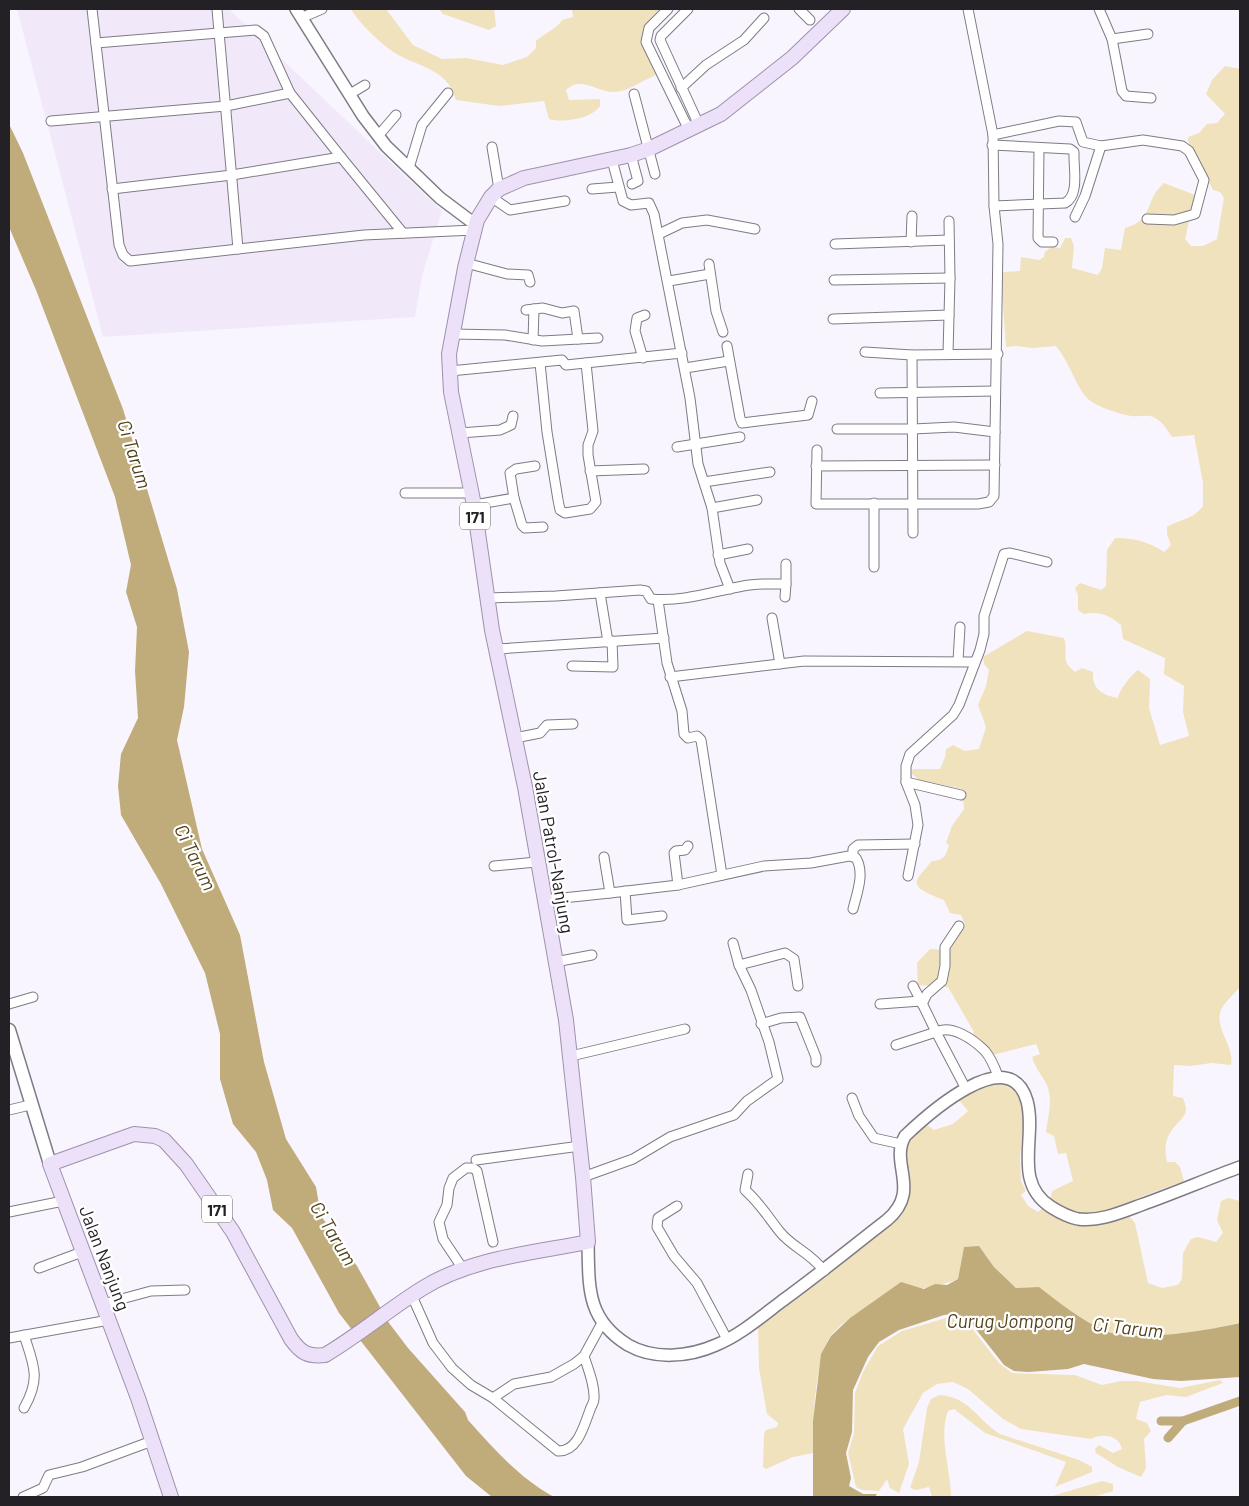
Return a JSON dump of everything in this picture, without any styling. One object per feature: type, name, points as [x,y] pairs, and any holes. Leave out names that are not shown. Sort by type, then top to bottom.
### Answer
[{"type":"main road","points":[[495,193],[524,178],[612,160],[649,149],[721,114],[766,80],[843,9]]},
{"type":"main road","name":"Jalan Patrol-Nanjung","points":[[495,193],[475,228],[466,263],[452,334],[450,371],[497,649],[515,738],[571,1056],[588,1242]]},
{"type":"main road","name":"Jalan Nanjung","points":[[10,1036],[30,1105],[63,1201],[109,1320],[172,1497]]},
{"type":"main road","name":"171","points":[[50,1164],[134,1134],[155,1136],[164,1140],[186,1164],[233,1232],[299,1350],[313,1357],[325,1356],[427,1286],[463,1269],[496,1260],[588,1242]]},
{"type":"street","points":[[92,9],[112,189],[122,256],[130,260],[403,233],[475,228]]},
{"type":"street","points":[[217,9],[238,249]]},
{"type":"street","points":[[668,9],[649,28],[646,42],[694,128]]},
{"type":"street","points":[[688,9],[660,38],[682,88],[694,128]]},
{"type":"street","points":[[799,9],[810,20]]},
{"type":"street","points":[[816,450],[816,508],[874,503],[978,504],[989,502],[994,496],[995,391],[998,354],[998,244],[994,206],[992,135],[968,9]]},
{"type":"street","points":[[1099,9],[1112,39],[1122,91],[1126,96],[1151,98]]},
{"type":"street","points":[[315,10],[299,14],[378,136],[395,156],[475,228]]},
{"type":"street","points":[[682,88],[706,65],[746,38],[764,18]]},
{"type":"street","points":[[96,44],[252,30],[262,34],[290,93],[403,233]]},
{"type":"street","points":[[1112,39],[1148,34]]},
{"type":"street","points":[[350,94],[365,85]]},
{"type":"street","points":[[51,122],[226,106],[290,93]]},
{"type":"street","points":[[409,168],[422,125],[448,93]]},
{"type":"street","points":[[634,94],[655,174]]},
{"type":"street","points":[[378,136],[396,115]]},
{"type":"street","points":[[992,135],[1074,120],[1078,124],[1083,142],[1101,146],[1143,140],[1170,142],[1189,151],[1204,180],[1195,214],[1174,220],[1147,219]]},
{"type":"street","points":[[992,145],[1072,150],[1074,182],[1073,194],[1070,201],[1065,203],[994,206]]},
{"type":"street","points":[[1075,216],[1086,196],[1101,146]]},
{"type":"street","points":[[492,147],[495,193],[510,210],[565,201]]},
{"type":"street","points":[[1039,148],[1040,203],[1038,238],[1042,242],[1053,242]]},
{"type":"street","points":[[631,155],[638,182],[632,184]]},
{"type":"street","points":[[112,189],[232,175],[341,158]]},
{"type":"street","points":[[612,160],[618,187],[626,204],[649,203],[654,214],[685,368],[697,444],[698,464],[712,508],[718,555],[730,589]]},
{"type":"street","points":[[1074,182],[1090,179]]},
{"type":"street","points":[[592,189],[618,187]]},
{"type":"street","points":[[911,242],[912,216]]},
{"type":"street","points":[[659,234],[682,223],[707,220],[755,229]]},
{"type":"street","points":[[948,221],[950,278],[948,354]]},
{"type":"street","points":[[835,244],[949,240]]},
{"type":"street","points":[[466,263],[506,274],[528,276],[530,282]]},
{"type":"street","points":[[709,264],[713,275],[716,311],[723,332]]},
{"type":"street","points":[[669,281],[713,275]]},
{"type":"street","points":[[834,280],[950,278]]},
{"type":"street","points":[[532,340],[530,310],[543,308],[562,313],[574,311],[578,339]]},
{"type":"street","points":[[643,358],[634,327],[637,318],[646,315]]},
{"type":"street","points":[[833,319],[949,315]]},
{"type":"street","points":[[452,334],[505,335],[532,340],[598,338]]},
{"type":"street","points":[[727,346],[728,361],[742,423],[808,415],[812,402]]},
{"type":"street","points":[[450,371],[562,360],[566,365],[643,358],[682,352]]},
{"type":"street","points":[[866,352],[912,355],[998,354]]},
{"type":"street","points":[[912,355],[913,533]]},
{"type":"street","points":[[685,368],[728,361]]},
{"type":"street","points":[[540,363],[547,432],[558,500],[562,512],[590,509],[596,500],[590,471],[588,445],[593,431],[586,363]]},
{"type":"street","points":[[880,393],[995,391]]},
{"type":"street","points":[[460,433],[500,430],[511,425],[513,416]]},
{"type":"street","points":[[837,429],[954,427],[995,432]]},
{"type":"street","points":[[677,447],[740,437]]},
{"type":"street","points":[[816,466],[995,465]]},
{"type":"street","points":[[534,466],[516,469],[510,473],[514,498],[522,525],[525,528],[543,527]]},
{"type":"street","points":[[590,471],[644,469]]},
{"type":"street","points":[[704,482],[770,472]]},
{"type":"street","points":[[405,493],[472,499],[514,498]]},
{"type":"street","points":[[712,508],[757,500]]},
{"type":"street","points":[[874,503],[874,566]]},
{"type":"street","points":[[718,555],[748,549]]},
{"type":"street","points":[[908,876],[915,844],[917,815],[912,794],[906,782],[906,766],[910,754],[953,715],[959,705],[984,634],[984,616],[988,600],[1004,554],[1010,552],[1047,562]]},
{"type":"street","points":[[786,564],[786,597]]},
{"type":"street","points":[[488,598],[643,590],[651,599],[658,600],[693,598],[744,585],[786,584]]},
{"type":"street","points":[[572,666],[614,671],[600,593]]},
{"type":"street","points":[[658,600],[670,677],[682,711],[686,737],[697,736],[701,740],[722,875]]},
{"type":"street","points":[[772,618],[780,664]]},
{"type":"street","points":[[958,661],[960,627]]},
{"type":"street","points":[[497,649],[664,638]]},
{"type":"street","points":[[670,677],[804,661],[974,662]]},
{"type":"street","points":[[515,738],[540,733],[547,725],[573,724]]},
{"type":"street","points":[[906,782],[961,795]]},
{"type":"street","points":[[853,909],[860,882],[859,862],[853,856],[853,849],[858,845],[915,844]]},
{"type":"street","points":[[678,885],[674,853],[685,850],[688,846]]},
{"type":"street","points":[[544,900],[678,885],[764,866],[811,863],[853,856]]},
{"type":"street","points":[[604,857],[610,892]]},
{"type":"street","points":[[494,866],[536,862]]},
{"type":"street","points":[[625,891],[627,920],[662,916]]},
{"type":"street","points":[[921,1002],[942,980],[945,966],[944,947],[959,926]]},
{"type":"street","points":[[583,1177],[633,1159],[670,1137],[734,1115],[747,1101],[777,1080],[775,1061],[751,990],[739,965],[733,943]]},
{"type":"street","points":[[739,965],[785,952],[794,959],[798,986]]},
{"type":"street","points":[[555,962],[592,955]]},
{"type":"street","points":[[913,986],[966,1089]]},
{"type":"street","points":[[9,1004],[33,997]]},
{"type":"street","points":[[880,1004],[921,1002]]},
{"type":"street","points":[[761,1024],[781,1018],[800,1017],[816,1057],[816,1062]]},
{"type":"street","points":[[571,1056],[685,1029]]},
{"type":"street","points":[[896,1045],[936,1032],[950,1030],[973,1042],[986,1052],[998,1076],[1018,1086],[1027,1101],[1029,1111],[1027,1167],[1038,1196],[1044,1202],[1066,1215],[1079,1219],[1106,1216],[1191,1188],[1240,1166]]},
{"type":"street","points":[[588,1242],[591,1300],[602,1323],[623,1342],[636,1350],[658,1356],[715,1346],[744,1329],[824,1271],[897,1212],[904,1194],[901,1144],[912,1129],[966,1089],[989,1078],[998,1076]]},
{"type":"street","points":[[852,1098],[859,1116],[874,1138],[901,1144]]},
{"type":"street","points":[[9,1110],[30,1105]]},
{"type":"street","points":[[476,1160],[580,1146]]},
{"type":"street","points":[[463,1269],[443,1239],[439,1222],[447,1205],[450,1182],[466,1168],[473,1168],[478,1171],[493,1242]]},
{"type":"street","points":[[748,1174],[745,1190],[766,1210],[780,1232],[810,1254],[824,1271]]},
{"type":"street","points":[[9,1212],[63,1201]]},
{"type":"street","points":[[677,1206],[658,1218],[657,1228],[674,1256],[697,1283],[728,1339]]},
{"type":"street","points":[[40,1268],[82,1252]]},
{"type":"street","points":[[103,1304],[151,1291],[185,1290]]},
{"type":"street","points":[[410,1298],[446,1362],[461,1378],[493,1398],[558,1451],[569,1449],[585,1426],[594,1402],[593,1388],[584,1356]]},
{"type":"street","points":[[9,1338],[109,1320]]},
{"type":"street","points":[[493,1398],[514,1384],[551,1377],[564,1371],[584,1356],[602,1323]]},
{"type":"street","points":[[24,1335],[36,1369],[36,1379],[24,1408]]},
{"type":"street","points":[[23,1497],[43,1488],[48,1475],[82,1467],[152,1441]]},
{"type":"shaded area","points":[[17,9],[229,9],[442,211],[422,276],[415,317],[103,337]]},
{"type":"shaded area","points":[[351,9],[386,9],[413,45],[442,59],[466,58],[503,65],[527,57],[536,48],[536,41],[539,38],[557,26],[562,20],[573,17],[572,9],[660,9],[645,26],[642,33],[644,47],[656,75],[631,88],[615,92],[584,84],[572,86],[566,90],[569,100],[600,99],[600,106],[584,117],[569,120],[549,119],[544,101],[499,106],[456,100],[452,89],[446,81],[432,70],[404,58],[389,49],[364,26]]},
{"type":"shaded area","points":[[439,9],[494,9],[496,26],[489,30],[443,14]]},
{"type":"shaded area","points":[[1225,66],[1240,69],[1240,987],[1224,1005],[1220,1015],[1222,1029],[1230,1050],[1231,1065],[1211,1063],[1191,1066],[1174,1065],[1173,1096],[1183,1098],[1186,1109],[1185,1114],[1169,1134],[1166,1151],[1167,1162],[1175,1162],[1180,1167],[1184,1181],[1138,1198],[1130,1217],[1135,1223],[1148,1283],[1162,1288],[1178,1285],[1182,1279],[1183,1253],[1191,1239],[1198,1237],[1216,1242],[1223,1233],[1217,1220],[1221,1201],[1228,1198],[1240,1201],[1240,1323],[1192,1332],[1153,1336],[1135,1336],[1107,1331],[1080,1317],[1039,1287],[1016,1288],[994,1267],[985,1254],[964,1247],[958,1279],[925,1288],[909,1286],[896,1289],[870,1304],[837,1328],[825,1348],[818,1377],[814,1410],[813,1453],[793,1457],[766,1469],[763,1467],[764,1434],[766,1430],[777,1427],[778,1423],[767,1414],[759,1368],[758,1327],[894,1221],[901,1209],[907,1190],[905,1141],[913,1131],[927,1125],[934,1130],[953,1124],[968,1111],[959,1100],[990,1083],[1001,1083],[1017,1091],[1025,1110],[1020,1157],[1021,1181],[1026,1191],[1021,1195],[1028,1206],[1038,1212],[1050,1201],[1052,1191],[1073,1181],[1066,1153],[1058,1154],[1054,1136],[1046,1132],[1050,1097],[1047,1085],[1032,1057],[1040,1054],[1036,1044],[993,1055],[971,1036],[974,1032],[948,987],[918,985],[917,963],[930,949],[947,950],[965,924],[961,915],[950,913],[944,900],[922,890],[917,884],[918,878],[932,861],[939,860],[945,855],[949,845],[946,843],[952,826],[964,809],[962,789],[919,780],[911,773],[913,769],[940,769],[946,749],[953,745],[965,751],[979,749],[986,727],[978,705],[986,686],[989,670],[984,664],[983,657],[1027,631],[1064,638],[1066,660],[1070,668],[1075,672],[1082,668],[1093,672],[1094,683],[1100,691],[1108,695],[1118,698],[1126,682],[1138,670],[1150,679],[1149,708],[1160,745],[1189,736],[1183,712],[1184,686],[1164,674],[1165,658],[1123,639],[1121,625],[1112,619],[1099,614],[1084,614],[1078,610],[1078,595],[1075,588],[1080,583],[1101,590],[1106,586],[1107,550],[1115,538],[1141,541],[1164,552],[1171,545],[1167,534],[1167,527],[1190,517],[1203,506],[1203,483],[1194,435],[1172,437],[1163,424],[1154,417],[1125,415],[1106,409],[1089,400],[1081,391],[1056,346],[1032,348],[1006,347],[1001,277],[1004,272],[1020,271],[1021,257],[1039,260],[1044,257],[1045,252],[1051,247],[1060,248],[1065,238],[1071,238],[1074,246],[1072,268],[1098,275],[1102,268],[1105,248],[1121,250],[1125,228],[1141,220],[1158,189],[1164,183],[1195,195],[1185,239],[1191,246],[1203,246],[1217,239],[1224,198],[1220,192],[1213,190],[1188,141],[1188,137],[1199,133],[1207,124],[1217,123],[1225,114],[1206,94],[1212,80]]},
{"type":"shaded area","points":[[946,1318],[961,1319],[970,1326],[999,1363],[1012,1373],[1075,1375],[1102,1385],[1121,1381],[1137,1381],[1180,1388],[1220,1380],[1223,1383],[1186,1397],[1166,1395],[1140,1402],[1136,1419],[1147,1423],[1151,1431],[1144,1439],[1146,1468],[1141,1477],[1118,1467],[1096,1453],[1095,1449],[1099,1445],[1113,1453],[1122,1449],[1120,1444],[1110,1436],[1100,1436],[1091,1439],[1021,1429],[1003,1419],[968,1389],[953,1382],[937,1384],[923,1393],[903,1429],[909,1464],[899,1493],[890,1488],[887,1479],[879,1491],[862,1490],[856,1487],[848,1453],[854,1433],[855,1393],[863,1372],[878,1346],[902,1331]]},
{"type":"shaded area","points":[[939,1395],[950,1397],[966,1404],[1000,1434],[1079,1460],[1092,1467],[1092,1472],[1055,1487],[1066,1462],[985,1433],[954,1409],[948,1411],[944,1432],[951,1497],[932,1497],[929,1487],[916,1490],[910,1488],[919,1462],[927,1408],[931,1399]]},
{"type":"shaded area","points":[[1102,1481],[1113,1484],[1113,1491],[1093,1497],[1049,1497]]},
{"type":"water","name":"Ci Tarum","points":[[9,124],[23,153],[123,409],[177,589],[189,652],[184,707],[177,740],[202,849],[240,935],[264,1062],[286,1139],[316,1187],[321,1216],[357,1266],[389,1323],[408,1348],[465,1412],[468,1420],[497,1452],[529,1481],[554,1497],[492,1497],[466,1476],[339,1313],[292,1228],[273,1210],[267,1180],[256,1152],[233,1124],[220,1079],[220,1034],[205,973],[161,884],[121,815],[118,786],[121,754],[138,718],[135,671],[137,627],[126,592],[131,565],[115,497],[36,290],[9,227]]},
{"type":"water","name":"Curug Jompong","points":[[979,1246],[994,1267],[1016,1288],[1039,1287],[1080,1317],[1106,1331],[1135,1336],[1153,1336],[1192,1332],[1240,1323],[1240,1377],[1181,1381],[1153,1379],[1084,1364],[1068,1369],[1029,1372],[1014,1371],[1004,1365],[971,1323],[964,1317],[956,1314],[944,1315],[899,1330],[879,1342],[868,1357],[853,1390],[852,1432],[846,1453],[851,1478],[849,1486],[863,1494],[877,1494],[875,1497],[813,1497],[813,1421],[821,1354],[831,1336],[850,1318],[901,1282],[924,1289],[935,1284],[947,1285],[958,1279],[964,1247]]},
{"type":"waterway","points":[[1161,1421],[1183,1421],[1240,1401]]},
{"type":"waterway","points":[[1168,1438],[1183,1421]]}]
